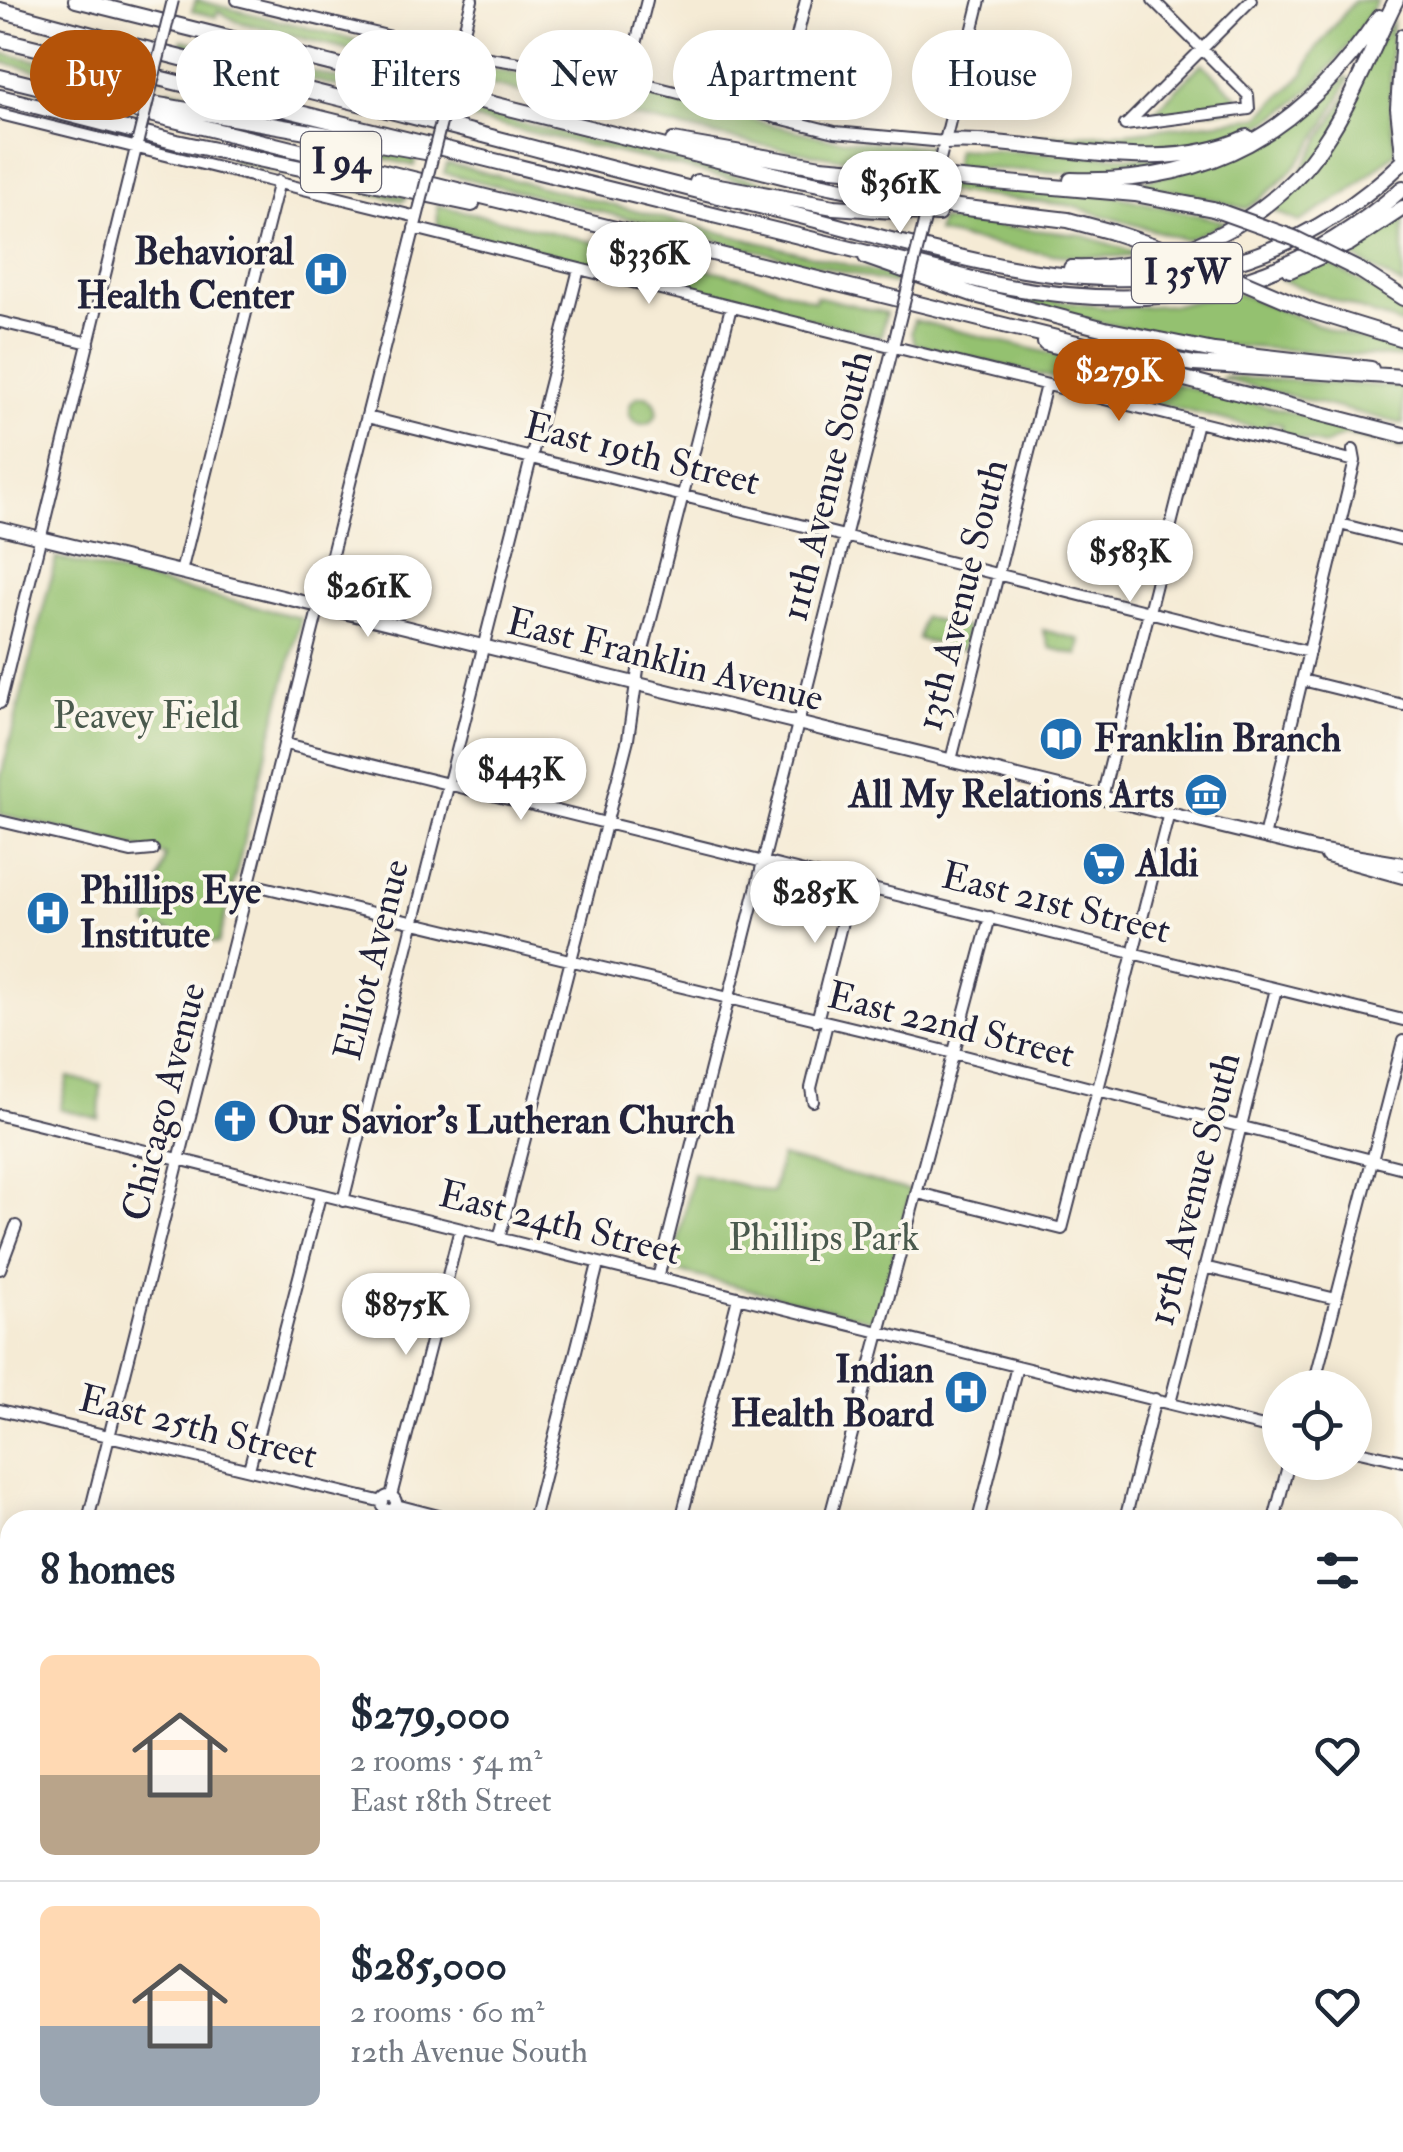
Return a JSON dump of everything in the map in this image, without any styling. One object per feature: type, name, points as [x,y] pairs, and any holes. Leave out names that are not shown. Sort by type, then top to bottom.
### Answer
[{"type":"highway","name":"I 94","points":[[76,0],[189,30]]},
{"type":"highway","points":[[106,0],[199,30]]},
{"type":"highway","points":[[886,175],[1098,181],[1149,178],[1221,160],[1260,140],[1297,111],[1338,72],[1393,0]]},
{"type":"highway","points":[[943,250],[1044,266],[1097,268],[1155,258],[1233,228],[1279,194],[1318,152],[1393,0]]},
{"type":"highway","name":"I 35W","points":[[0,10],[943,250],[1090,278],[1154,277],[1220,268],[1309,232],[1403,162]]},
{"type":"highway","points":[[1403,36],[1403,154]]},
{"type":"highway","name":"I 35W","points":[[0,39],[30,46]]},
{"type":"highway","points":[[0,47],[30,53]]},
{"type":"highway","name":"I 94","points":[[0,77],[1007,328],[1172,361],[1403,376]]},
{"type":"highway","name":"I 35W","points":[[156,77],[993,284],[1068,298],[1136,301],[1230,284],[1304,255],[1350,228],[1403,188]]},
{"type":"highway","points":[[22,83],[193,108],[563,176]]},
{"type":"highway","points":[[0,97],[178,142],[660,242]]},
{"type":"highway","points":[[496,105],[756,157],[886,175],[1135,194],[1212,209],[1294,238],[1403,298]]},
{"type":"highway","name":"I 94","points":[[496,106],[846,190],[931,205],[1041,216],[1112,232],[1176,252],[1312,311],[1400,338]]},
{"type":"highway","points":[[943,147],[1186,154],[1236,142],[1297,111]]},
{"type":"highway","points":[[544,150],[817,204],[1035,220],[1112,232]]},
{"type":"highway","points":[[1182,295],[1231,287],[1306,264],[1403,208]]},
{"type":"highway","points":[[844,245],[884,266],[920,278],[1105,329],[1214,350],[1403,376]]},
{"type":"highway","points":[[1007,328],[1059,349],[1403,435]]},
{"type":"main road","name":"East Franklin Avenue","points":[[0,528],[1317,850],[1403,864]]},
{"type":"main road","name":"East Franklin Avenue","points":[[1317,850],[1345,863],[1403,877]]},
{"type":"street","points":[[0,703],[173,0]]},
{"type":"street","points":[[237,0],[351,30]]},
{"type":"street","name":"Chicago Avenue","points":[[464,30],[472,0]]},
{"type":"street","points":[[640,30],[647,0]]},
{"type":"street","points":[[799,30],[806,0]]},
{"type":"street","name":"11th Avenue South","points":[[658,1278],[766,864],[980,0]]},
{"type":"street","points":[[1154,0],[1202,48],[1248,95],[1250,109],[1125,126],[1202,48],[1251,0]]},
{"type":"street","points":[[0,114],[279,180],[417,217],[579,269],[1196,422],[1354,455],[1264,837]]},
{"type":"street","name":"Chicago Avenue","points":[[91,1510],[441,120]]},
{"type":"street","points":[[785,120],[835,132],[943,147]]},
{"type":"street","points":[[181,572],[279,180]]},
{"type":"street","name":"Elliot Avenue","points":[[343,1201],[579,269]]},
{"type":"street","points":[[499,1239],[606,824],[639,684],[638,670],[731,307]]},
{"type":"street","points":[[0,322],[89,342]]},
{"type":"street","name":"13th Avenue South","points":[[951,760],[1046,385]]},
{"type":"street","name":"East 19th Street","points":[[367,417],[1309,652]]},
{"type":"street","points":[[1102,797],[1196,422]]},
{"type":"street","points":[[1340,524],[1403,540]]},
{"type":"street","points":[[1302,680],[1403,705]]},
{"type":"street","name":"East 21st Street","points":[[286,744],[1403,1020]]},
{"type":"street","points":[[918,1193],[1062,1229],[1169,814]]},
{"type":"street","points":[[0,821],[130,852],[152,850]]},
{"type":"street","points":[[813,1101],[811,1088],[822,1022],[852,882]]},
{"type":"street","name":"East 22nd Street","points":[[251,884],[954,1054],[1403,1168]]},
{"type":"street","points":[[832,1510],[990,917]]},
{"type":"street","name":"15th Avenue South","points":[[1170,1403],[1276,989]]},
{"type":"street","points":[[1318,1370],[1403,1040]]},
{"type":"street","name":"East 24th Street","points":[[0,1114],[1262,1426]]},
{"type":"street","points":[[249,1469],[320,1196]]},
{"type":"street","points":[[0,1269],[16,1226]]},
{"type":"street","points":[[388,1506],[460,1229]]},
{"type":"street","points":[[536,1510],[598,1264]]},
{"type":"street","points":[[1204,1267],[1336,1300]]},
{"type":"street","points":[[684,1510],[738,1298]]},
{"type":"street","points":[[981,1510],[1017,1366]]},
{"type":"street","points":[[1128,1510],[1155,1400]]},
{"type":"street","name":"East 25th Street","points":[[0,1410],[388,1506]]},
{"type":"street","points":[[1372,1454],[1403,1462]]},
{"type":"street","points":[[1277,1510],[1284,1480]]},
{"type":"green space","points":[[196,0],[335,35],[335,46],[315,41],[315,30],[270,30],[238,22],[218,11],[216,17],[192,11]]},
{"type":"green space","points":[[1355,0],[1378,0],[1336,61],[1294,104],[1251,130],[1206,145],[1157,149],[976,139],[1126,133],[1259,117],[1304,74],[1313,53]]},
{"type":"green space","points":[[1392,22],[1390,108],[1396,152],[1348,193],[1299,222],[1267,208],[1292,186]]},
{"type":"green space","points":[[0,53],[30,59],[30,69],[0,62]]},
{"type":"green space","points":[[1202,63],[1238,97],[1235,109],[1151,115]]},
{"type":"green space","points":[[496,70],[516,73],[516,91],[496,86]]},
{"type":"green space","points":[[315,73],[335,78],[335,86],[315,81]]},
{"type":"green space","points":[[1346,77],[1349,79],[1340,98],[1307,152],[1279,183],[1246,209],[1185,192],[1141,187],[1141,182],[1228,156],[1274,134]]},
{"type":"green space","points":[[169,89],[176,91],[176,100],[166,98]]},
{"type":"green space","points":[[653,95],[673,100],[673,120],[753,120],[826,138],[928,147],[924,165],[836,158],[647,120],[653,120]]},
{"type":"green space","points":[[496,117],[811,193],[810,197],[476,120]]},
{"type":"green space","points":[[282,133],[416,156],[414,166]]},
{"type":"green space","points":[[957,149],[1201,162],[1109,175],[953,167]]},
{"type":"green space","points":[[230,160],[407,197],[403,201]]},
{"type":"green space","points":[[447,163],[895,277],[893,284],[444,173]]},
{"type":"green space","points":[[949,183],[1116,196],[1227,222],[1186,240],[1068,205],[947,192]]},
{"type":"green space","points":[[437,205],[761,282],[815,301],[816,296],[886,313],[881,337],[438,226]]},
{"type":"green space","points":[[1403,213],[1403,286],[1343,251]]},
{"type":"green space","points":[[940,220],[1081,235],[1141,254],[1089,257],[1013,248],[937,233]]},
{"type":"green space","points":[[1326,262],[1403,306],[1403,325],[1280,280]]},
{"type":"green space","points":[[988,291],[1109,308],[1174,305],[1237,293],[1336,332],[1403,350],[1403,358],[1205,344],[1077,318]]},
{"type":"green space","points":[[914,320],[1399,439],[1403,449],[1377,438],[1375,442],[1346,434],[1324,445],[1280,434],[1282,425],[1269,422],[1265,430],[915,344],[911,333]]},
{"type":"green space","points":[[1222,379],[1403,387],[1403,424]]},
{"type":"green space","points":[[643,396],[653,400],[657,410],[653,420],[643,424],[633,420],[629,410],[633,400]]},
{"type":"green space","name":"Peavey Field","points":[[56,558],[301,618],[218,944],[148,925],[166,855],[0,814],[0,780]]},
{"type":"green space","points":[[923,617],[968,628],[962,650],[918,639]]},
{"type":"green space","points":[[1043,630],[1081,640],[1078,655],[1050,648]]},
{"type":"green space","points":[[68,1077],[101,1085],[99,1119],[60,1109]]},
{"type":"green space","name":"Phillips Park","points":[[781,1157],[911,1191],[877,1321],[672,1270],[693,1173],[772,1193]]},
{"type":"place","name":"Behavioral Health Center","points":[[326,274]]},
{"type":"place","name":"Franklin Branch","points":[[1061,739]]},
{"type":"place","name":"All My Relations Arts","points":[[1206,795]]},
{"type":"place","name":"Aldi","points":[[1104,864]]},
{"type":"place","name":"Phillips Eye Institute","points":[[48,913]]},
{"type":"place","name":"Our Savior's Lutheran Church","points":[[235,1121]]},
{"type":"place","name":"Indian Health Board","points":[[966,1392]]}]
